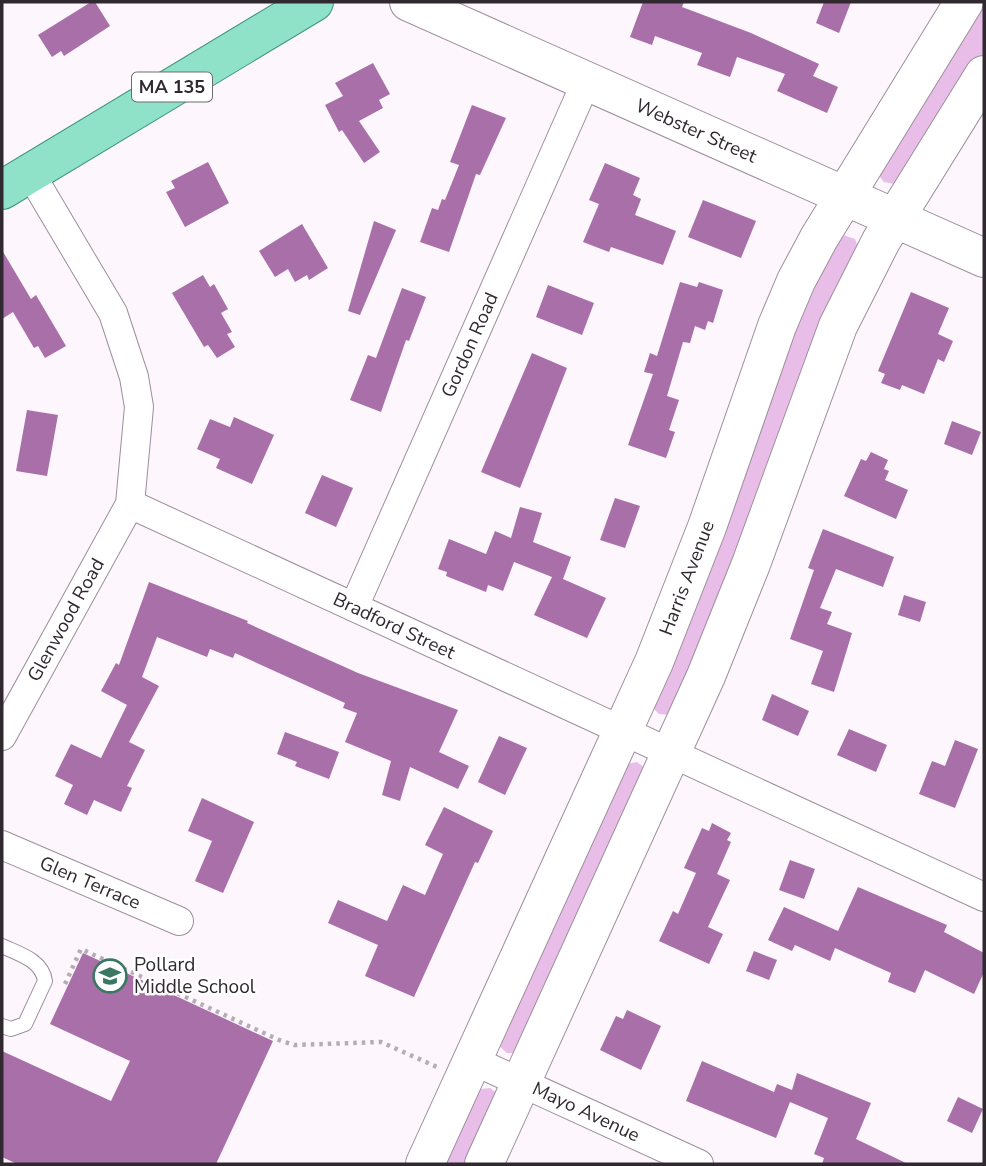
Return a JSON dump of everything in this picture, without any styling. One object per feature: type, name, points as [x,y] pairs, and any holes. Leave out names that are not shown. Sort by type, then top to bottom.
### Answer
[{"type":"main road","name":"MA 135","points":[[16,182],[314,2]]},
{"type":"street","name":"Webster Street","points":[[409,2],[984,258]]},
{"type":"street","name":"Harris Avenue","points":[[425,1164],[624,731],[691,571],[786,304],[819,238],[964,2]]},
{"type":"street","points":[[484,1164],[672,753],[751,564],[827,351],[866,269],[984,75]]},
{"type":"street","name":"Gordon Road","points":[[354,607],[586,82]]},
{"type":"street","points":[[16,182],[113,313],[134,377],[139,407],[130,504]]},
{"type":"street","name":"Bradford Street","points":[[130,504],[984,897]]},
{"type":"street","name":"Glenwood Road","points":[[2,736],[130,504]]},
{"type":"street","name":"Glen Terrace","points":[[2,845],[179,921]]},
{"type":"street","name":"Mayo Avenue","points":[[470,1070],[521,1082],[699,1164]]},
{"type":"lane","points":[[2,946],[40,967],[46,981],[25,1024],[11,1029],[2,1026]]},
{"type":"path","points":[[60,995],[81,948],[294,1045],[390,1044],[470,1070]]},
{"type":"shaded area","points":[[976,2],[984,2],[984,53],[909,173],[894,184],[884,182],[877,173]]},
{"type":"shaded area","points":[[843,235],[855,239],[859,250],[670,715],[659,714],[652,707],[789,331]]},
{"type":"shaded area","points":[[637,762],[646,769],[517,1053],[507,1053],[498,1045],[627,764]]},
{"type":"shaded area","points":[[490,1088],[498,1094],[471,1164],[437,1164],[481,1089]]},
{"type":"building","points":[[95,2],[110,26],[64,56],[61,51],[52,57],[38,35]]},
{"type":"building","points":[[643,2],[684,2],[682,7],[751,33],[819,64],[813,76],[838,87],[827,113],[777,91],[785,74],[737,57],[730,77],[697,65],[702,53],[655,36],[652,45],[630,37]]},
{"type":"building","points":[[824,2],[851,2],[839,33],[816,23]]},
{"type":"building","points":[[373,63],[390,94],[379,100],[383,108],[359,121],[380,152],[364,163],[342,130],[339,132],[325,105],[343,96],[335,83]]},
{"type":"building","points":[[472,105],[506,118],[480,175],[476,174],[449,252],[420,242],[432,208],[438,210],[442,199],[445,200],[459,165],[450,162]]},
{"type":"building","points":[[208,162],[229,203],[185,227],[166,192],[175,188],[171,181]]},
{"type":"building","points":[[605,163],[640,178],[633,195],[641,199],[635,215],[676,231],[663,265],[611,247],[609,252],[583,242],[599,204],[589,200]]},
{"type":"building","points":[[703,200],[756,221],[741,258],[688,237]]},
{"type":"building","points":[[374,221],[396,230],[360,315],[348,311]]},
{"type":"building","points":[[302,224],[328,268],[309,280],[307,275],[295,282],[288,269],[275,277],[259,251]]},
{"type":"building","points":[[2,250],[31,299],[36,295],[66,346],[45,358],[38,346],[34,348],[13,312],[2,319]]},
{"type":"building","points":[[203,275],[210,287],[214,284],[228,309],[221,313],[232,332],[227,334],[235,347],[217,358],[208,345],[204,347],[172,293]]},
{"type":"building","points":[[680,282],[697,287],[699,282],[723,290],[713,323],[708,321],[705,330],[695,326],[690,343],[683,342],[667,396],[679,400],[669,430],[675,432],[666,458],[628,445],[653,374],[644,372],[650,353],[657,356]]},
{"type":"building","points":[[548,285],[594,303],[582,335],[536,317]]},
{"type":"building","points":[[402,288],[426,297],[409,341],[406,340],[381,412],[350,400],[368,355],[376,358]]},
{"type":"building","points":[[911,292],[949,308],[938,334],[953,341],[944,362],[938,359],[924,394],[902,385],[900,390],[881,383],[885,374],[878,371]]},
{"type":"building","points":[[532,353],[567,368],[520,488],[481,472]]},
{"type":"building","points":[[27,410],[58,415],[47,476],[16,471]]},
{"type":"building","points":[[234,417],[274,435],[252,484],[216,468],[220,459],[197,449],[210,419],[230,427]]},
{"type":"building","points":[[952,421],[981,432],[972,455],[944,444]]},
{"type":"building","points":[[871,452],[888,460],[884,469],[889,471],[885,480],[908,490],[896,519],[844,496],[861,459],[866,461]]},
{"type":"building","points":[[322,475],[353,488],[336,527],[305,513]]},
{"type":"building","points":[[615,498],[640,506],[625,548],[600,540]]},
{"type":"building","points":[[520,507],[542,513],[533,542],[571,557],[563,579],[606,598],[587,638],[534,615],[552,577],[514,562],[503,591],[488,585],[486,592],[446,576],[447,572],[438,569],[449,539],[486,554],[495,531],[511,538]]},
{"type":"building","points":[[823,529],[894,557],[883,587],[836,569],[820,608],[832,612],[827,624],[852,633],[834,692],[811,684],[823,651],[790,639],[814,570],[808,568]]},
{"type":"building","points":[[149,582],[248,621],[247,623],[358,673],[458,710],[439,752],[469,766],[458,789],[410,767],[400,801],[382,795],[391,761],[345,742],[357,713],[343,708],[345,703],[235,653],[233,658],[210,649],[207,657],[157,637],[142,677],[159,686],[129,742],[145,750],[127,786],[132,788],[121,812],[94,800],[87,815],[64,804],[73,785],[55,776],[71,744],[101,758],[127,705],[101,691],[116,663],[119,665]]},
{"type":"building","points":[[904,595],[926,602],[920,622],[898,615]]},
{"type":"building","points":[[772,694],[809,711],[798,736],[762,720]]},
{"type":"building","points":[[849,729],[887,745],[876,772],[837,755]]},
{"type":"building","points":[[285,732],[339,752],[329,779],[295,766],[297,762],[277,754]]},
{"type":"building","points":[[499,736],[527,748],[505,795],[478,782]]},
{"type":"building","points":[[955,740],[978,749],[955,808],[919,794],[932,761],[945,766]]},
{"type":"building","points":[[202,798],[254,822],[223,893],[195,881],[212,841],[188,831]]},
{"type":"building","points":[[444,807],[493,831],[478,863],[475,862],[414,997],[365,976],[378,945],[328,923],[338,900],[387,921],[403,885],[425,895],[443,854],[425,845]]},
{"type":"building","points":[[712,823],[731,833],[727,840],[731,842],[717,874],[730,880],[708,927],[723,934],[709,964],[659,941],[673,911],[678,914],[696,873],[684,868],[702,828],[709,831]]},
{"type":"building","points":[[790,860],[815,869],[804,899],[779,890]]},
{"type":"building","points":[[858,887],[947,925],[944,932],[984,953],[984,972],[974,994],[925,970],[915,993],[888,982],[891,973],[835,948],[830,961],[795,945],[792,951],[768,940],[784,907],[838,931]]},
{"type":"building","points":[[754,951],[777,960],[769,980],[746,971]]},
{"type":"building","points":[[83,953],[273,1041],[216,1164],[17,1164],[2,1157],[2,1051],[111,1101],[130,1061],[50,1024]]},
{"type":"building","points":[[627,1010],[661,1026],[641,1070],[600,1050],[616,1016],[623,1019]]},
{"type":"building","points":[[702,1061],[774,1092],[777,1084],[792,1090],[797,1073],[871,1103],[856,1139],[908,1164],[822,1164],[824,1158],[814,1154],[828,1118],[790,1102],[776,1138],[686,1101]]},
{"type":"building","points":[[958,1097],[983,1109],[972,1133],[947,1121]]},
{"type":"place","name":"Pollard Middle School","points":[[110,976]]}]
